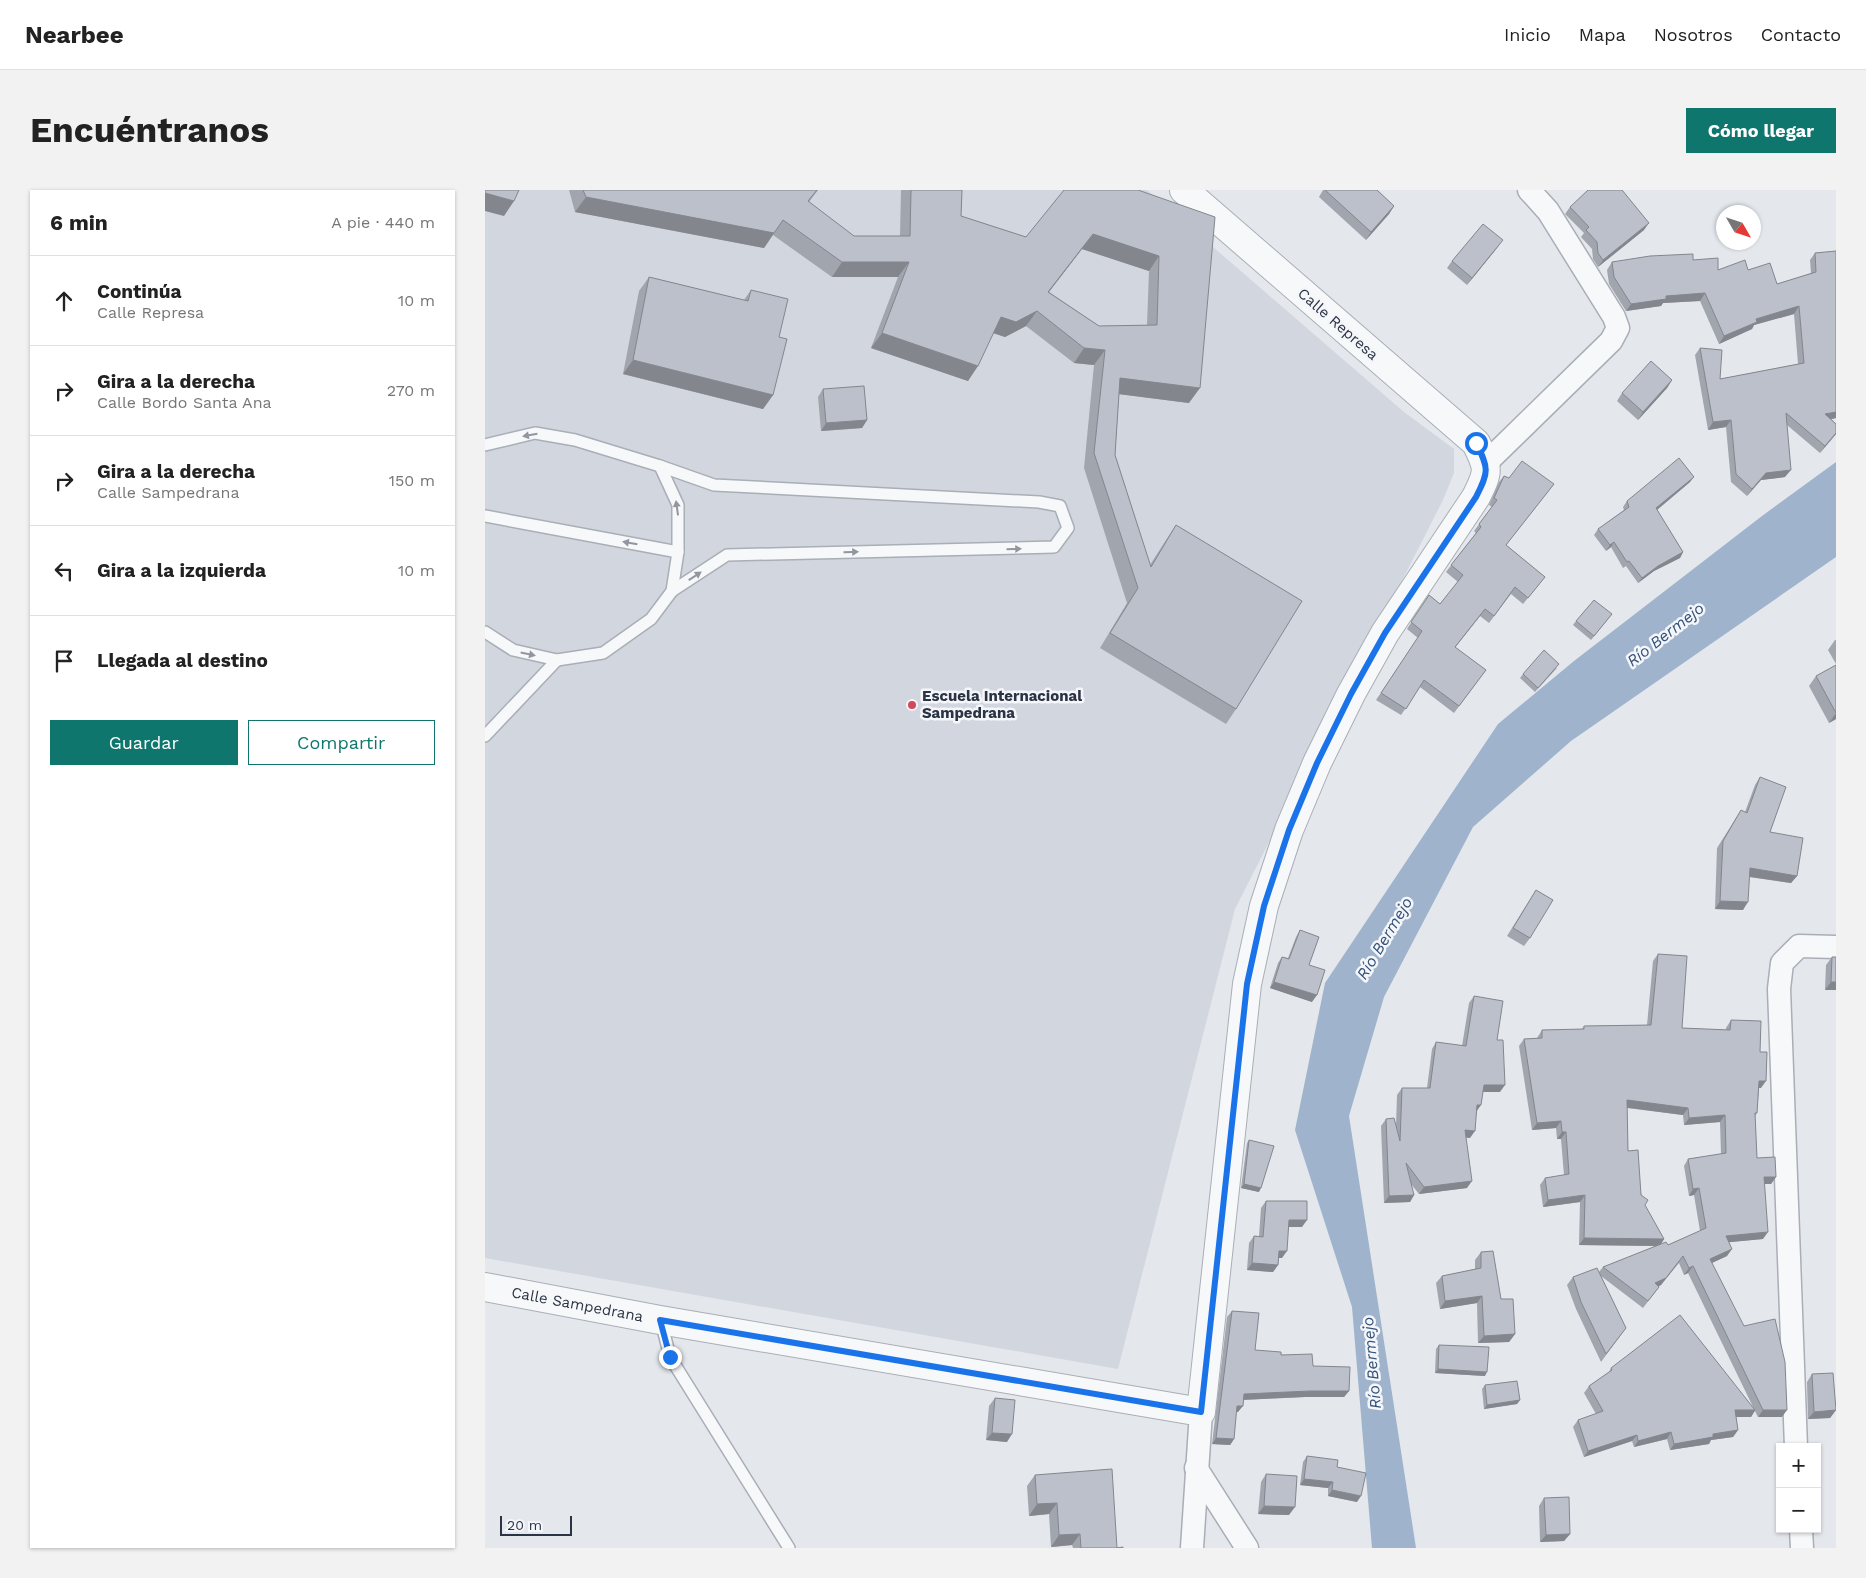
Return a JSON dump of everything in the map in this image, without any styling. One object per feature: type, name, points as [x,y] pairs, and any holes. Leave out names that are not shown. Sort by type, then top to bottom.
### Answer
[{"type":"street","name":"Calle Represa","points":[[1184,190],[1476,443],[1486,463]]},
{"type":"street","points":[[1193,1548],[1196,1468],[1201,1412],[1247,984],[1264,906],[1289,830],[1317,763],[1351,694],[1385,633],[1476,497],[1485,480],[1486,463],[1611,341],[1618,328],[1614,317],[1548,211],[1529,190]]},
{"type":"street","points":[[1796,1443],[1779,989],[1782,963],[1799,946],[1836,947]]},
{"type":"street","name":"Calle Sampedrana","points":[[485,1287],[660,1320],[1201,1412]]},
{"type":"street","points":[[1196,1468],[1247,1548]]},
{"type":"street","points":[[1801,1533],[1803,1548]]},
{"type":"lane","points":[[485,445],[535,433],[575,440],[714,485],[1039,502],[1060,506],[1067,528],[1054,547],[727,555],[672,591],[651,619],[603,653],[557,660],[513,650],[485,632]]},
{"type":"lane","points":[[660,466],[678,505],[678,552],[672,591]]},
{"type":"lane","points":[[485,516],[678,552]]},
{"type":"lane","points":[[485,736],[557,660]]},
{"type":"lane","points":[[660,1320],[670,1357],[789,1548]]},
{"type":"shaded area","name":"Escuela Internacional Sampedrana","points":[[485,190],[1147,190],[1404,412],[1454,449],[1454,473],[1443,500],[1235,909],[1118,1369],[485,1258]]},
{"type":"water","name":"Río Bermejo","points":[[1836,462],[1836,557],[1571,741],[1473,827],[1384,997],[1349,1116],[1416,1548],[1372,1548],[1352,1307],[1295,1130],[1325,983],[1498,724],[1574,661],[1762,516]]},
{"type":"building","points":[[485,190],[519,190],[514,201],[485,193]]},
{"type":"building","points":[[583,190],[817,190],[808,201],[854,236],[910,236],[911,190],[962,190],[961,216],[1026,237],[1064,190],[1138,190],[1215,217],[1200,388],[1120,378],[1115,455],[1151,567],[1176,525],[1302,601],[1236,709],[1110,633],[1138,588],[1094,453],[1105,350],[1084,348],[1037,311],[1016,322],[1001,317],[978,366],[882,333],[909,262],[842,262],[783,220],[774,233],[586,197]],"holes":[[[1093,234],[1159,256],[1157,325],[1099,326],[1048,292]]]},
{"type":"building","points":[[1325,190],[1377,190],[1394,206],[1371,232]]},
{"type":"building","points":[[1588,190],[1622,190],[1649,223],[1603,260],[1598,253],[1597,242],[1586,230],[1589,227],[1570,207]]},
{"type":"building","points":[[1483,224],[1503,240],[1472,278],[1452,261]]},
{"type":"building","points":[[1836,251],[1836,412],[1825,414],[1836,424],[1836,433],[1825,446],[1786,413],[1791,470],[1766,473],[1752,489],[1736,474],[1731,420],[1713,422],[1700,348],[1722,350],[1720,379],[1804,363],[1799,306],[1756,319],[1757,322],[1724,336],[1705,293],[1666,296],[1666,299],[1631,304],[1614,277],[1612,262],[1650,256],[1693,254],[1693,260],[1718,258],[1718,270],[1745,260],[1748,270],[1770,263],[1777,284],[1816,272],[1815,253]]},
{"type":"building","points":[[649,277],[748,301],[751,290],[788,299],[779,337],[787,339],[773,395],[633,360]]},
{"type":"building","points":[[1651,361],[1672,380],[1643,412],[1622,393]]},
{"type":"building","points":[[864,386],[867,420],[826,423],[823,389]]},
{"type":"building","points":[[1679,458],[1694,477],[1656,508],[1683,552],[1658,566],[1642,578],[1629,561],[1627,562],[1614,542],[1610,545],[1598,529],[1629,507],[1627,501]]},
{"type":"building","points":[[1522,461],[1554,484],[1506,545],[1545,577],[1528,598],[1515,587],[1494,616],[1485,609],[1455,647],[1486,670],[1459,706],[1424,680],[1406,709],[1381,693],[1422,631],[1411,622],[1429,595],[1440,604],[1463,575],[1451,565],[1481,527],[1479,524],[1497,500],[1494,498],[1504,476],[1509,478]]},
{"type":"building","points":[[1594,600],[1612,614],[1594,636],[1576,621]]},
{"type":"building","points":[[1544,650],[1559,664],[1538,688],[1523,674]]},
{"type":"building","points":[[1836,665],[1836,713],[1816,676]]},
{"type":"building","points":[[1760,777],[1786,787],[1770,832],[1803,838],[1797,876],[1750,868],[1748,902],[1720,901],[1723,841],[1741,810],[1747,813]]},
{"type":"building","points":[[1536,890],[1553,900],[1530,938],[1513,928]]},
{"type":"building","points":[[1300,930],[1319,937],[1309,965],[1325,970],[1317,995],[1274,982],[1282,957],[1289,959]]},
{"type":"building","points":[[1658,954],[1687,956],[1682,1028],[1730,1030],[1731,1020],[1761,1021],[1760,1052],[1767,1052],[1766,1081],[1759,1081],[1757,1113],[1755,1113],[1757,1158],[1775,1157],[1776,1177],[1764,1177],[1768,1232],[1726,1236],[1732,1249],[1710,1259],[1744,1326],[1775,1319],[1785,1362],[1787,1410],[1763,1410],[1693,1266],[1689,1268],[1683,1256],[1666,1278],[1655,1283],[1659,1287],[1648,1301],[1603,1267],[1666,1242],[1668,1245],[1706,1228],[1699,1188],[1693,1189],[1688,1159],[1726,1153],[1725,1115],[1689,1118],[1688,1108],[1627,1100],[1628,1151],[1638,1150],[1641,1195],[1648,1200],[1645,1205],[1664,1239],[1584,1238],[1585,1195],[1548,1200],[1545,1178],[1569,1174],[1566,1132],[1562,1132],[1561,1121],[1537,1123],[1524,1039],[1542,1038],[1542,1030],[1584,1029],[1584,1026],[1651,1025]]},
{"type":"building","points":[[1832,957],[1836,957],[1836,982],[1831,982]]},
{"type":"building","points":[[1474,996],[1503,1001],[1497,1040],[1503,1040],[1505,1085],[1484,1085],[1481,1105],[1477,1105],[1475,1131],[1465,1130],[1472,1181],[1424,1187],[1406,1163],[1414,1195],[1389,1196],[1386,1119],[1394,1118],[1400,1141],[1402,1088],[1430,1088],[1436,1042],[1466,1046]]},
{"type":"building","points":[[1249,1140],[1274,1146],[1261,1188],[1244,1184]]},
{"type":"building","points":[[1266,1201],[1307,1201],[1307,1220],[1289,1220],[1287,1251],[1279,1251],[1278,1265],[1252,1263],[1254,1236],[1263,1237]]},
{"type":"building","points":[[1493,1251],[1501,1299],[1513,1299],[1515,1334],[1484,1336],[1482,1296],[1445,1301],[1442,1276],[1481,1268],[1481,1252]]},
{"type":"building","points":[[1597,1268],[1626,1328],[1606,1354],[1581,1302],[1573,1277]]},
{"type":"building","points":[[1232,1311],[1259,1313],[1255,1350],[1281,1352],[1281,1355],[1312,1354],[1313,1366],[1350,1367],[1349,1391],[1244,1394],[1243,1406],[1237,1406],[1234,1439],[1216,1438]]},
{"type":"building","points":[[1680,1315],[1755,1410],[1735,1410],[1738,1430],[1713,1434],[1713,1437],[1674,1444],[1671,1432],[1638,1441],[1637,1435],[1588,1451],[1578,1420],[1603,1411],[1589,1386],[1612,1370],[1611,1368]]},
{"type":"building","points":[[1439,1345],[1489,1347],[1487,1372],[1438,1369]]},
{"type":"building","points":[[1833,1373],[1836,1410],[1814,1412],[1812,1374]]},
{"type":"building","points":[[1517,1381],[1520,1400],[1487,1405],[1485,1385]]},
{"type":"building","points":[[995,1398],[1015,1400],[1012,1434],[992,1433]]},
{"type":"building","points":[[1307,1456],[1338,1460],[1337,1467],[1366,1473],[1361,1496],[1332,1490],[1333,1482],[1304,1479]]},
{"type":"building","points":[[1112,1469],[1117,1548],[1081,1548],[1080,1534],[1059,1535],[1057,1503],[1037,1504],[1035,1475]]},
{"type":"building","points":[[1266,1474],[1297,1476],[1295,1507],[1264,1506]]},
{"type":"building","points":[[1569,1497],[1570,1534],[1546,1535],[1544,1498]]},
{"type":"place","name":"Escuela Internacional Sampedrana","points":[[912,705]]},
{"type":"route","points":[[670,1357],[660,1320],[1201,1412],[1247,984],[1264,906],[1289,830],[1317,763],[1351,694],[1385,633],[1476,497],[1485,480],[1486,463],[1476,443]]}]
